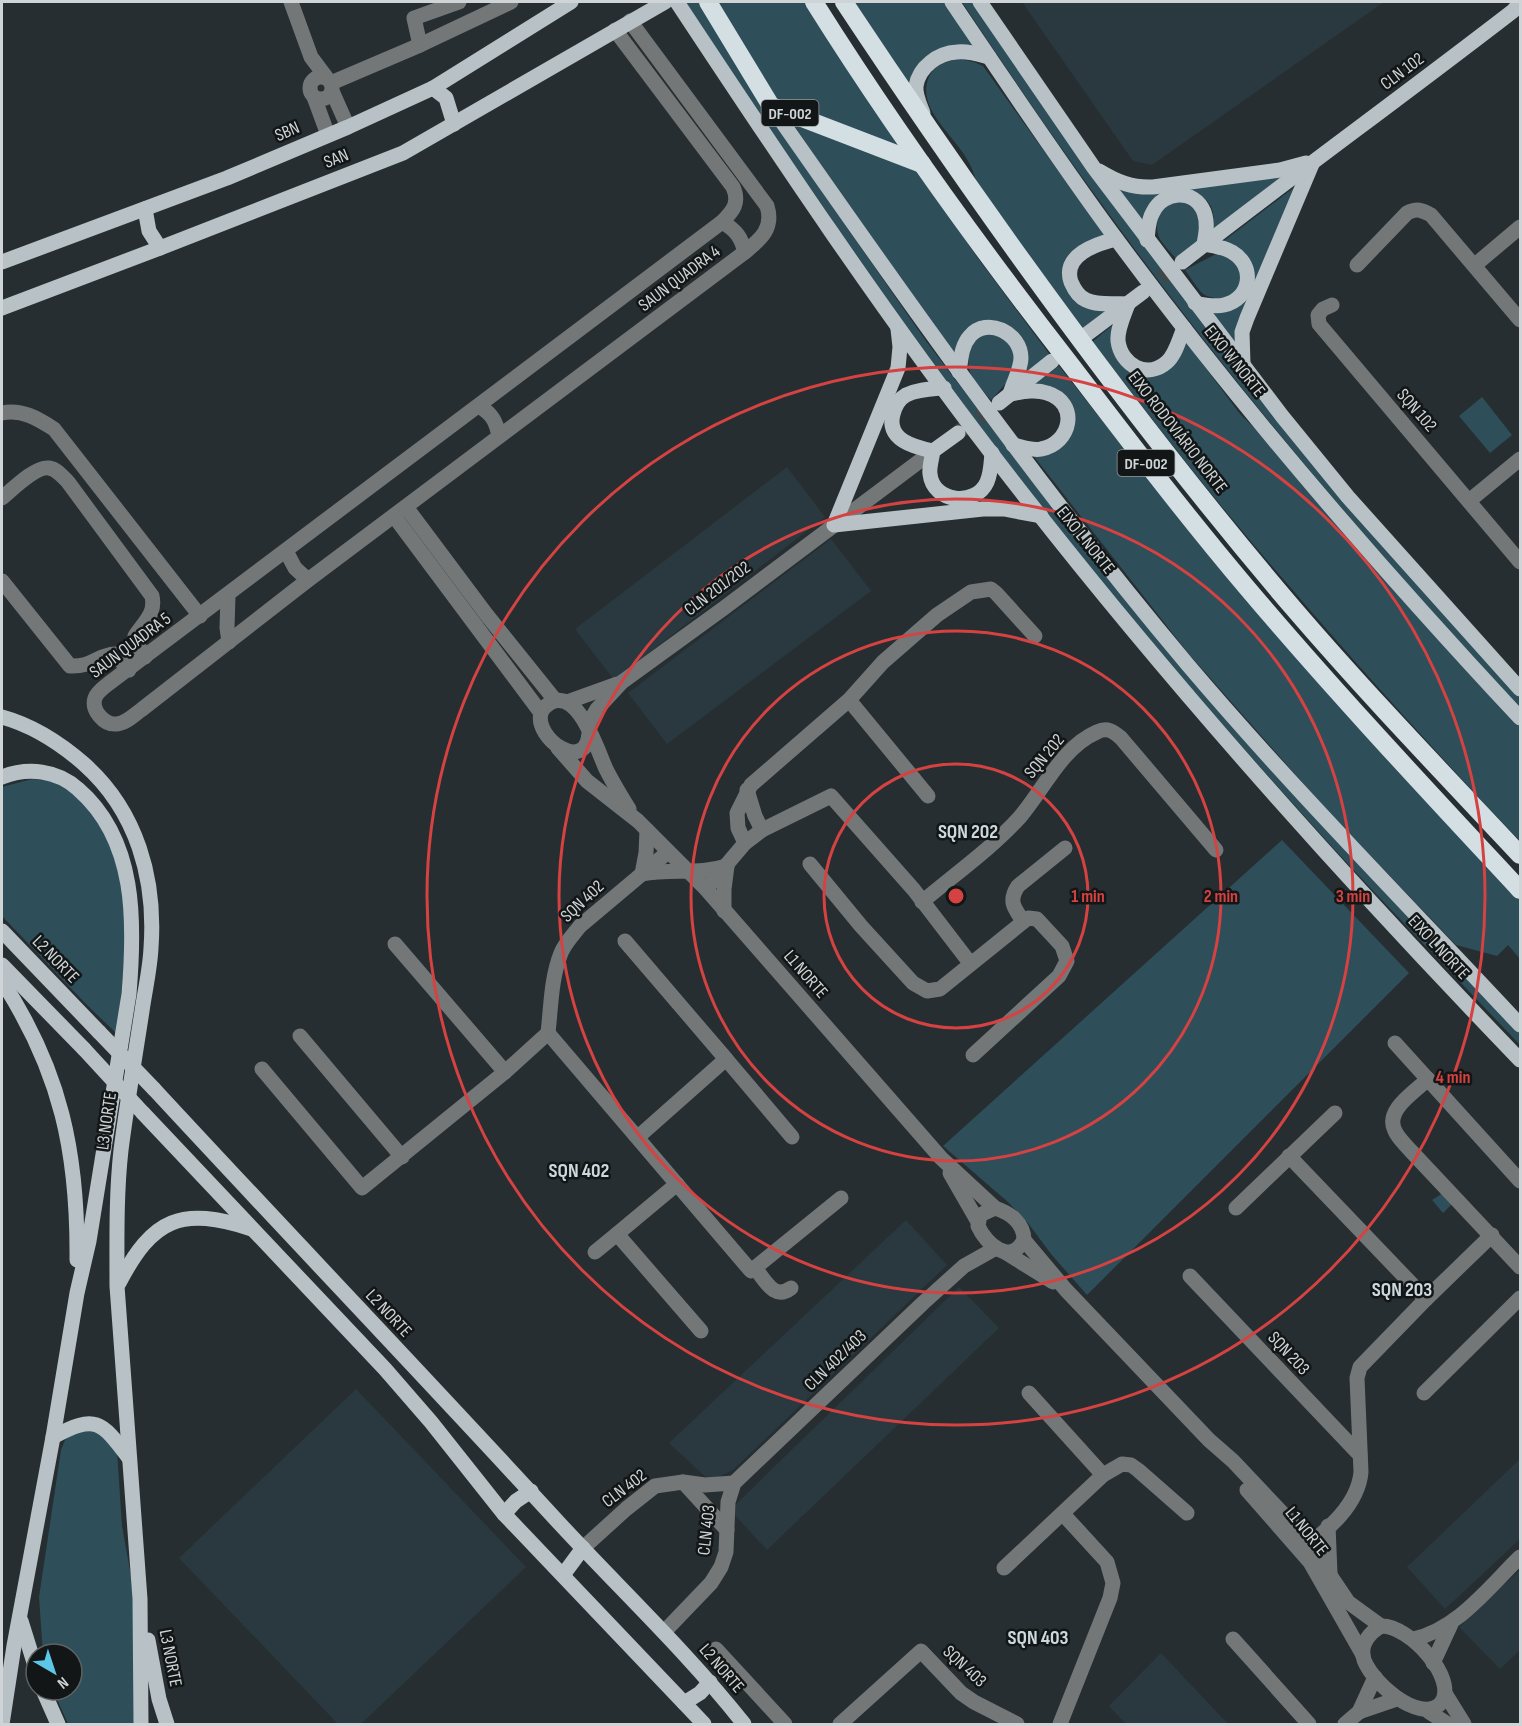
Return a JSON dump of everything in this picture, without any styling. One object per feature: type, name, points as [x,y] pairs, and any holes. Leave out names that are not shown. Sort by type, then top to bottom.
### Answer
[{"type":"highway","name":"DF-002","points":[[708,2],[771,106],[922,164]]},
{"type":"highway","name":"DF-002","points":[[814,2],[881,105],[1034,319],[1200,531],[1378,738],[1521,890]]},
{"type":"highway","name":"EIXO RODOVIÁRIO NORTE","points":[[844,2],[932,135],[1063,317],[1211,508],[1294,609],[1389,716],[1521,855]]},
{"type":"main road","name":"SBN","points":[[2,262],[145,209],[348,127],[433,88],[571,2]]},
{"type":"main road","name":"SAN","points":[[2,308],[403,153],[665,2]]},
{"type":"main road","name":"EIXO L NORTE","points":[[677,2],[898,326],[1041,516],[1187,695],[1302,826],[1422,958],[1521,1060]]},
{"type":"main road","name":"EIXO W NORTE","points":[[952,2],[1116,239],[1184,328],[1355,537],[1521,718]]},
{"type":"main road","name":"EIXO W NORTE","points":[[980,2],[1094,168],[1242,364],[1348,497],[1521,689]]},
{"type":"main road","name":"CLN 102","points":[[1182,262],[1518,7]]},
{"type":"main road","points":[[932,135],[917,99],[916,86],[926,65],[942,55],[954,52],[971,52],[989,57]]},
{"type":"main road","points":[[433,88],[446,98],[454,124]]},
{"type":"main road","name":"EIXO L NORTE","points":[[771,106],[959,372],[1057,504],[1189,666],[1284,772],[1521,1025]]},
{"type":"main road","points":[[1094,168],[1126,185],[1153,187],[1280,170],[1313,161]]},
{"type":"main road","points":[[1242,364],[1242,332],[1313,161]]},
{"type":"main road","points":[[1147,240],[1152,213],[1165,198],[1184,194],[1191,197],[1203,210],[1207,229],[1204,244],[1234,252],[1244,264],[1248,279],[1246,289],[1234,301],[1223,305],[1195,303]]},
{"type":"main road","points":[[145,209],[149,231],[160,248]]},
{"type":"main road","points":[[1116,239],[1092,246],[1077,257],[1070,270],[1071,281],[1079,295],[1089,302],[1128,304]]},
{"type":"main road","points":[[1087,334],[1143,292]]},
{"type":"main road","points":[[1128,304],[1118,333],[1118,342],[1125,356],[1133,366],[1140,370],[1155,369],[1165,364],[1172,356],[1184,328]]},
{"type":"main road","points":[[898,326],[900,347],[898,368],[834,525],[983,509],[1004,509],[1041,516]]},
{"type":"main road","points":[[959,372],[964,345],[969,337],[983,328],[999,328],[1013,338],[1021,360],[1004,398]]},
{"type":"main road","points":[[1004,398],[1052,361]]},
{"type":"main road","points":[[933,451],[899,439],[892,426],[892,417],[895,407],[907,395],[927,389],[944,388]]},
{"type":"main road","points":[[1004,398],[1031,390],[1045,392],[1060,400],[1069,415],[1065,431],[1058,441],[1049,447],[1040,450],[1013,445]]},
{"type":"main road","points":[[958,433],[933,451],[930,474],[936,488],[946,496],[961,499],[976,494],[982,489],[990,472],[992,453]]},
{"type":"main road","name":"L3 NORTE","points":[[2,717],[40,733],[70,752],[96,774],[131,825],[146,867],[151,907],[151,948],[121,1151],[117,1227],[117,1286],[140,1599],[141,1725]]},
{"type":"main road","name":"L3 NORTE","points":[[2,777],[12,772],[40,771],[58,775],[71,782],[100,811],[124,863],[129,887],[132,929],[129,994],[89,1241],[77,1293],[20,1618],[8,1644],[2,1725]]},
{"type":"main road","name":"L2 NORTE","points":[[2,931],[154,1089],[710,1682],[744,1725]]},
{"type":"main road","points":[[2,965],[256,1230],[405,1390],[504,1514],[704,1725]]},
{"type":"main road","points":[[2,981],[20,1009],[43,1058],[65,1121],[74,1169],[77,1207],[77,1293]]},
{"type":"main road","points":[[117,1286],[140,1247],[163,1226],[195,1218],[216,1219],[256,1230]]},
{"type":"main road","points":[[53,1437],[82,1424],[93,1423],[112,1435],[129,1458]]},
{"type":"main road","points":[[504,1514],[516,1501],[531,1491]]},
{"type":"main road","points":[[563,1575],[583,1548]]},
{"type":"main road","name":"L3 NORTE","points":[[140,1599],[159,1699],[167,1725]]},
{"type":"main road","name":"L3 NORTE","points":[[20,1618],[28,1642]]},
{"type":"main road","points":[[684,1703],[700,1693],[710,1682]]},
{"type":"main road","points":[[48,1702],[58,1725]]},
{"type":"street","points":[[291,2],[311,57],[310,70],[323,86],[348,127]]},
{"type":"street","points":[[420,45],[414,18],[459,2]]},
{"type":"street","points":[[323,86],[420,45],[511,2]]},
{"type":"street","name":"SAUN QUADRA 4","points":[[406,507],[745,252],[765,233],[770,223],[767,206],[630,21]]},
{"type":"street","name":"SAUN QUADRA 4","points":[[384,478],[722,222],[734,209],[737,195],[733,187],[615,30]]},
{"type":"street","points":[[323,86],[328,135]]},
{"type":"street","points":[[1357,266],[1407,213],[1414,209],[1421,210],[1431,215],[1521,320]]},
{"type":"street","points":[[722,222],[736,232],[745,252]]},
{"type":"street","points":[[1475,265],[1521,227]]},
{"type":"street","name":"SQN 102","points":[[1332,305],[1323,309],[1318,315],[1319,324],[1520,562]]},
{"type":"street","points":[[479,406],[496,423],[499,436]]},
{"type":"street","points":[[2,413],[12,411],[32,415],[54,429],[200,616]]},
{"type":"street","name":"CLN 201/202","points":[[588,729],[597,710],[622,682],[933,451]]},
{"type":"street","points":[[59,473],[77,456]]},
{"type":"street","points":[[1469,501],[1521,459]]},
{"type":"street","points":[[2,498],[35,471],[48,468],[59,473],[152,596],[154,602],[148,620],[135,636],[145,657]]},
{"type":"street","name":"SAUN QUADRA 5","points":[[384,478],[98,692],[95,698],[96,712],[106,722],[116,724],[123,722],[406,507]]},
{"type":"street","points":[[394,516],[541,713],[542,723],[550,739],[558,748],[570,751],[582,748],[587,743],[588,729],[582,716],[561,701],[486,614],[406,507]]},
{"type":"street","points":[[127,562],[145,546]]},
{"type":"street","points":[[286,551],[295,568],[308,580]]},
{"type":"street","points":[[2,581],[70,666],[84,667],[108,654],[116,654],[129,670]]},
{"type":"street","points":[[745,843],[738,828],[737,813],[747,790],[758,777],[849,700],[883,662],[937,615],[971,592],[991,589],[1035,636]]},
{"type":"street","points":[[228,595],[226,628],[229,642]]},
{"type":"street","name":"CLN 201/202","points":[[561,701],[622,682]]},
{"type":"street","points":[[849,700],[928,796]]},
{"type":"street","points":[[541,713],[545,706],[561,701]]},
{"type":"street","name":"L1 NORTE","points":[[588,729],[617,790],[642,826]]},
{"type":"street","name":"SQN 202","points":[[922,902],[1019,817],[1069,753],[1096,732],[1106,729],[1113,731],[1121,738],[1216,850]]},
{"type":"street","name":"L1 NORTE","points":[[558,748],[587,781],[642,826],[687,870],[941,1158],[995,1208]]},
{"type":"street","points":[[747,790],[762,831]]},
{"type":"street","points":[[706,890],[745,843],[762,831],[831,796],[922,902],[970,963]]},
{"type":"street","points":[[642,826],[646,853],[642,874],[664,870],[708,871],[727,866]]},
{"type":"street","points":[[1023,921],[1011,901],[1013,894],[1018,886],[1065,848]]},
{"type":"street","name":"SQN 402","points":[[548,1033],[554,982],[561,954],[568,940],[580,926],[668,852]]},
{"type":"street","points":[[810,864],[861,926],[921,989],[927,991],[940,989],[1023,921],[1032,917],[1037,919],[1062,946],[1067,961],[1059,976],[973,1055]]},
{"type":"street","points":[[724,911],[727,866]]},
{"type":"street","points":[[625,941],[792,1137]]},
{"type":"street","points":[[395,944],[505,1072]]},
{"type":"street","points":[[262,1069],[362,1188],[505,1072],[548,1033],[751,1271],[841,1197]]},
{"type":"street","points":[[300,1036],[402,1157]]},
{"type":"street","points":[[1395,1043],[1521,1181]]},
{"type":"street","points":[[638,1137],[726,1059]]},
{"type":"street","points":[[1428,1079],[1398,1107],[1393,1115],[1392,1123],[1395,1132],[1521,1267]]},
{"type":"street","points":[[1236,1208],[1335,1113]]},
{"type":"street","points":[[1289,1156],[1426,1299]]},
{"type":"street","name":"L1 NORTE","points":[[941,1158],[979,1227]]},
{"type":"street","points":[[595,1252],[677,1184]]},
{"type":"street","points":[[995,1208],[1007,1212],[1015,1219],[1024,1234],[1020,1247],[1014,1251],[999,1250],[979,1227],[980,1215],[995,1208]]},
{"type":"street","name":"CLN 402/403","points":[[964,1266],[979,1227]]},
{"type":"street","points":[[617,1234],[700,1331]]},
{"type":"street","points":[[1305,1547],[1356,1495],[1360,1481],[1357,1378],[1360,1367],[1492,1236]]},
{"type":"street","name":"L1 NORTE","points":[[1024,1240],[1066,1290],[1295,1527],[1350,1635],[1376,1677],[1397,1699]]},
{"type":"street","name":"L1 NORTE","points":[[999,1250],[1066,1290]]},
{"type":"street","name":"CLN 402/403","points":[[734,1482],[964,1266],[999,1250]]},
{"type":"street","points":[[755,1268],[772,1290],[781,1293],[791,1288]]},
{"type":"street","name":"SQN 203","points":[[1190,1276],[1360,1455]]},
{"type":"street","points":[[1424,1393],[1521,1298]]},
{"type":"street","points":[[1029,1393],[1103,1475]]},
{"type":"street","name":"L1 NORTE","points":[[1209,1440],[1247,1491],[1330,1573],[1338,1590],[1348,1602],[1381,1626],[1395,1629],[1413,1639]]},
{"type":"street","points":[[1004,1568],[1103,1475],[1122,1464],[1131,1466],[1187,1513]]},
{"type":"street","points":[[683,1482],[727,1530]]},
{"type":"street","name":"CLN 402","points":[[583,1548],[655,1486],[683,1482],[705,1485],[734,1482]]},
{"type":"street","name":"CLN 403","points":[[663,1632],[711,1583],[721,1567],[726,1552],[728,1502],[734,1482]]},
{"type":"street","points":[[1060,1725],[1110,1598],[1113,1583],[1107,1562],[1064,1514]]},
{"type":"street","points":[[1295,1527],[1330,1524]]},
{"type":"street","points":[[1330,1524],[1330,1573]]},
{"type":"street","points":[[1464,1725],[1446,1695],[1443,1682],[1433,1663],[1413,1639],[1427,1636],[1451,1624],[1521,1557]]},
{"type":"street","points":[[1433,1663],[1451,1624]]},
{"type":"street","points":[[1363,1655],[1364,1646],[1370,1634],[1381,1626]]},
{"type":"street","points":[[1233,1639],[1309,1725]]},
{"type":"street","points":[[717,1649],[785,1725]]},
{"type":"street","name":"SQN 403","points":[[840,1725],[921,1651],[961,1693],[1017,1725]]},
{"type":"street","points":[[1359,1713],[1376,1677]]},
{"type":"street","points":[[1429,1712],[1440,1705],[1446,1695]]},
{"type":"street","points":[[1345,1725],[1359,1713],[1397,1699],[1416,1710],[1429,1712],[1448,1725]]},
{"type":"shaded area","points":[[685,2],[701,2],[823,193],[926,341],[1049,503],[1311,811],[1520,1033],[1520,1045],[1381,899],[1240,745],[1088,565],[981,428],[930,358],[781,146]]},
{"type":"shaded area","points":[[717,2],[807,2],[977,257],[1050,355],[1023,376],[1027,363],[991,324],[957,356],[802,137]]},
{"type":"shaded area","points":[[855,2],[947,2],[980,50],[946,47],[914,92]]},
{"type":"shaded area","points":[[962,2],[973,2],[1092,175],[1520,697],[1520,708],[1409,586],[1301,460],[1197,331],[1080,175]]},
{"type":"shaded area","points":[[1022,2],[1384,2],[1152,165],[1133,161]]},
{"type":"shaded area","points":[[960,59],[983,66],[1108,240],[1078,251],[1072,294],[1117,307],[1083,331],[978,187],[968,161],[938,121],[927,100],[926,88],[929,77],[935,69],[942,64]]},
{"type":"shaded area","points":[[1289,176],[1213,234],[1213,214],[1211,207],[1203,197],[1177,191],[1147,225],[1114,185]]},
{"type":"shaded area","points":[[1296,186],[1239,350],[1206,308],[1252,288],[1221,243]]},
{"type":"shaded area","points":[[1181,197],[1202,214],[1199,240],[1177,260],[1162,243],[1157,227],[1160,211]]},
{"type":"shaded area","points":[[1218,253],[1225,253],[1245,272],[1232,299],[1213,298],[1203,294],[1185,270]]},
{"type":"shaded area","points":[[1120,319],[1114,337],[1149,373],[1184,339],[1240,414],[1271,444],[1520,723],[1520,841],[1374,683],[1268,561],[1197,476],[1092,342]]},
{"type":"shaded area","points":[[989,332],[1005,334],[1016,358],[1007,382],[991,400],[974,380],[969,368],[972,343]]},
{"type":"shaded area","points":[[1059,366],[1213,561],[1372,743],[1520,900],[1520,959],[1508,945],[1497,956],[1456,945],[1324,807],[1188,653],[1032,454],[1057,450],[1061,447],[1074,419],[1029,388]]},
{"type":"shaded area","points":[[1482,397],[1512,435],[1490,453],[1459,416]]},
{"type":"shaded area","points":[[787,467],[825,517],[614,680],[575,629]]},
{"type":"shaded area","points":[[831,539],[871,591],[667,744],[628,693]]},
{"type":"shaded area","points":[[32,779],[58,782],[79,796],[113,841],[129,917],[117,1034],[2,916],[2,787]]},
{"type":"shaded area","points":[[1282,840],[1409,973],[1087,1295],[1008,1202],[943,1146]]},
{"type":"shaded area","points":[[1443,1193],[1452,1204],[1443,1213],[1432,1200]]},
{"type":"shaded area","points":[[906,1220],[947,1265],[733,1470],[710,1481],[669,1443]]},
{"type":"shaded area","points":[[959,1287],[999,1328],[767,1550],[730,1510]]},
{"type":"shaded area","points":[[356,1389],[526,1567],[361,1724],[338,1724],[179,1558]]},
{"type":"shaded area","points":[[78,1430],[96,1430],[117,1451],[122,1526],[131,1576],[137,1655],[138,1724],[68,1724],[58,1702],[84,1702],[84,1642],[42,1642],[39,1597],[61,1450],[65,1440]]},
{"type":"shaded area","points":[[1520,1459],[1520,1539],[1445,1609],[1407,1567]]},
{"type":"shaded area","points":[[1520,1570],[1520,1650],[1500,1669],[1459,1627]]},
{"type":"shaded area","points":[[1161,1653],[1228,1724],[1126,1724],[1109,1706]]},
{"type":"tunnel","points":[[1143,292],[1182,262]]},
{"type":"tunnel","points":[[960,431],[999,403]]},
{"type":"district","name":"SQN 202","points":[[968,831]]},
{"type":"district","name":"SQN 402","points":[[579,1170]]},
{"type":"district","name":"SQN 203","points":[[1402,1289]]},
{"type":"district","name":"SQN 403","points":[[1038,1637]]}]
